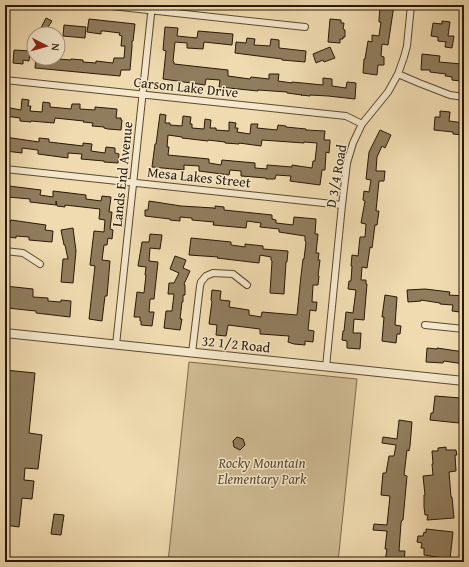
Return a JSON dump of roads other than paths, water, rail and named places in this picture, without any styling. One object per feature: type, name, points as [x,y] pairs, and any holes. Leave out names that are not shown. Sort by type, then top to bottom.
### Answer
[{"type":"street","points":[[102,5],[152,8],[305,27]]},
{"type":"street","name":"D 3/4 Road","points":[[326,367],[347,163],[353,143],[362,124],[388,92],[398,74],[407,46],[411,5]]},
{"type":"street","name":"Lands End Avenue","points":[[116,345],[152,8]]},
{"type":"street","points":[[398,74],[450,95],[464,97]]},
{"type":"street","name":"Carson Lake Drive","points":[[5,80],[346,116],[362,124]]},
{"type":"street","name":"Mesa Lakes Street","points":[[5,169],[342,205]]},
{"type":"street","points":[[5,251],[23,253],[40,264]]},
{"type":"street","points":[[192,353],[200,286],[203,279],[213,272],[233,274],[246,285]]},
{"type":"street","points":[[425,325],[464,329]]},
{"type":"street","name":"32 1/2 Road","points":[[5,333],[464,381]]},
{"type":"park label","name":"Rocky Mountain Elementary Park","points":[[262,472]]}]
